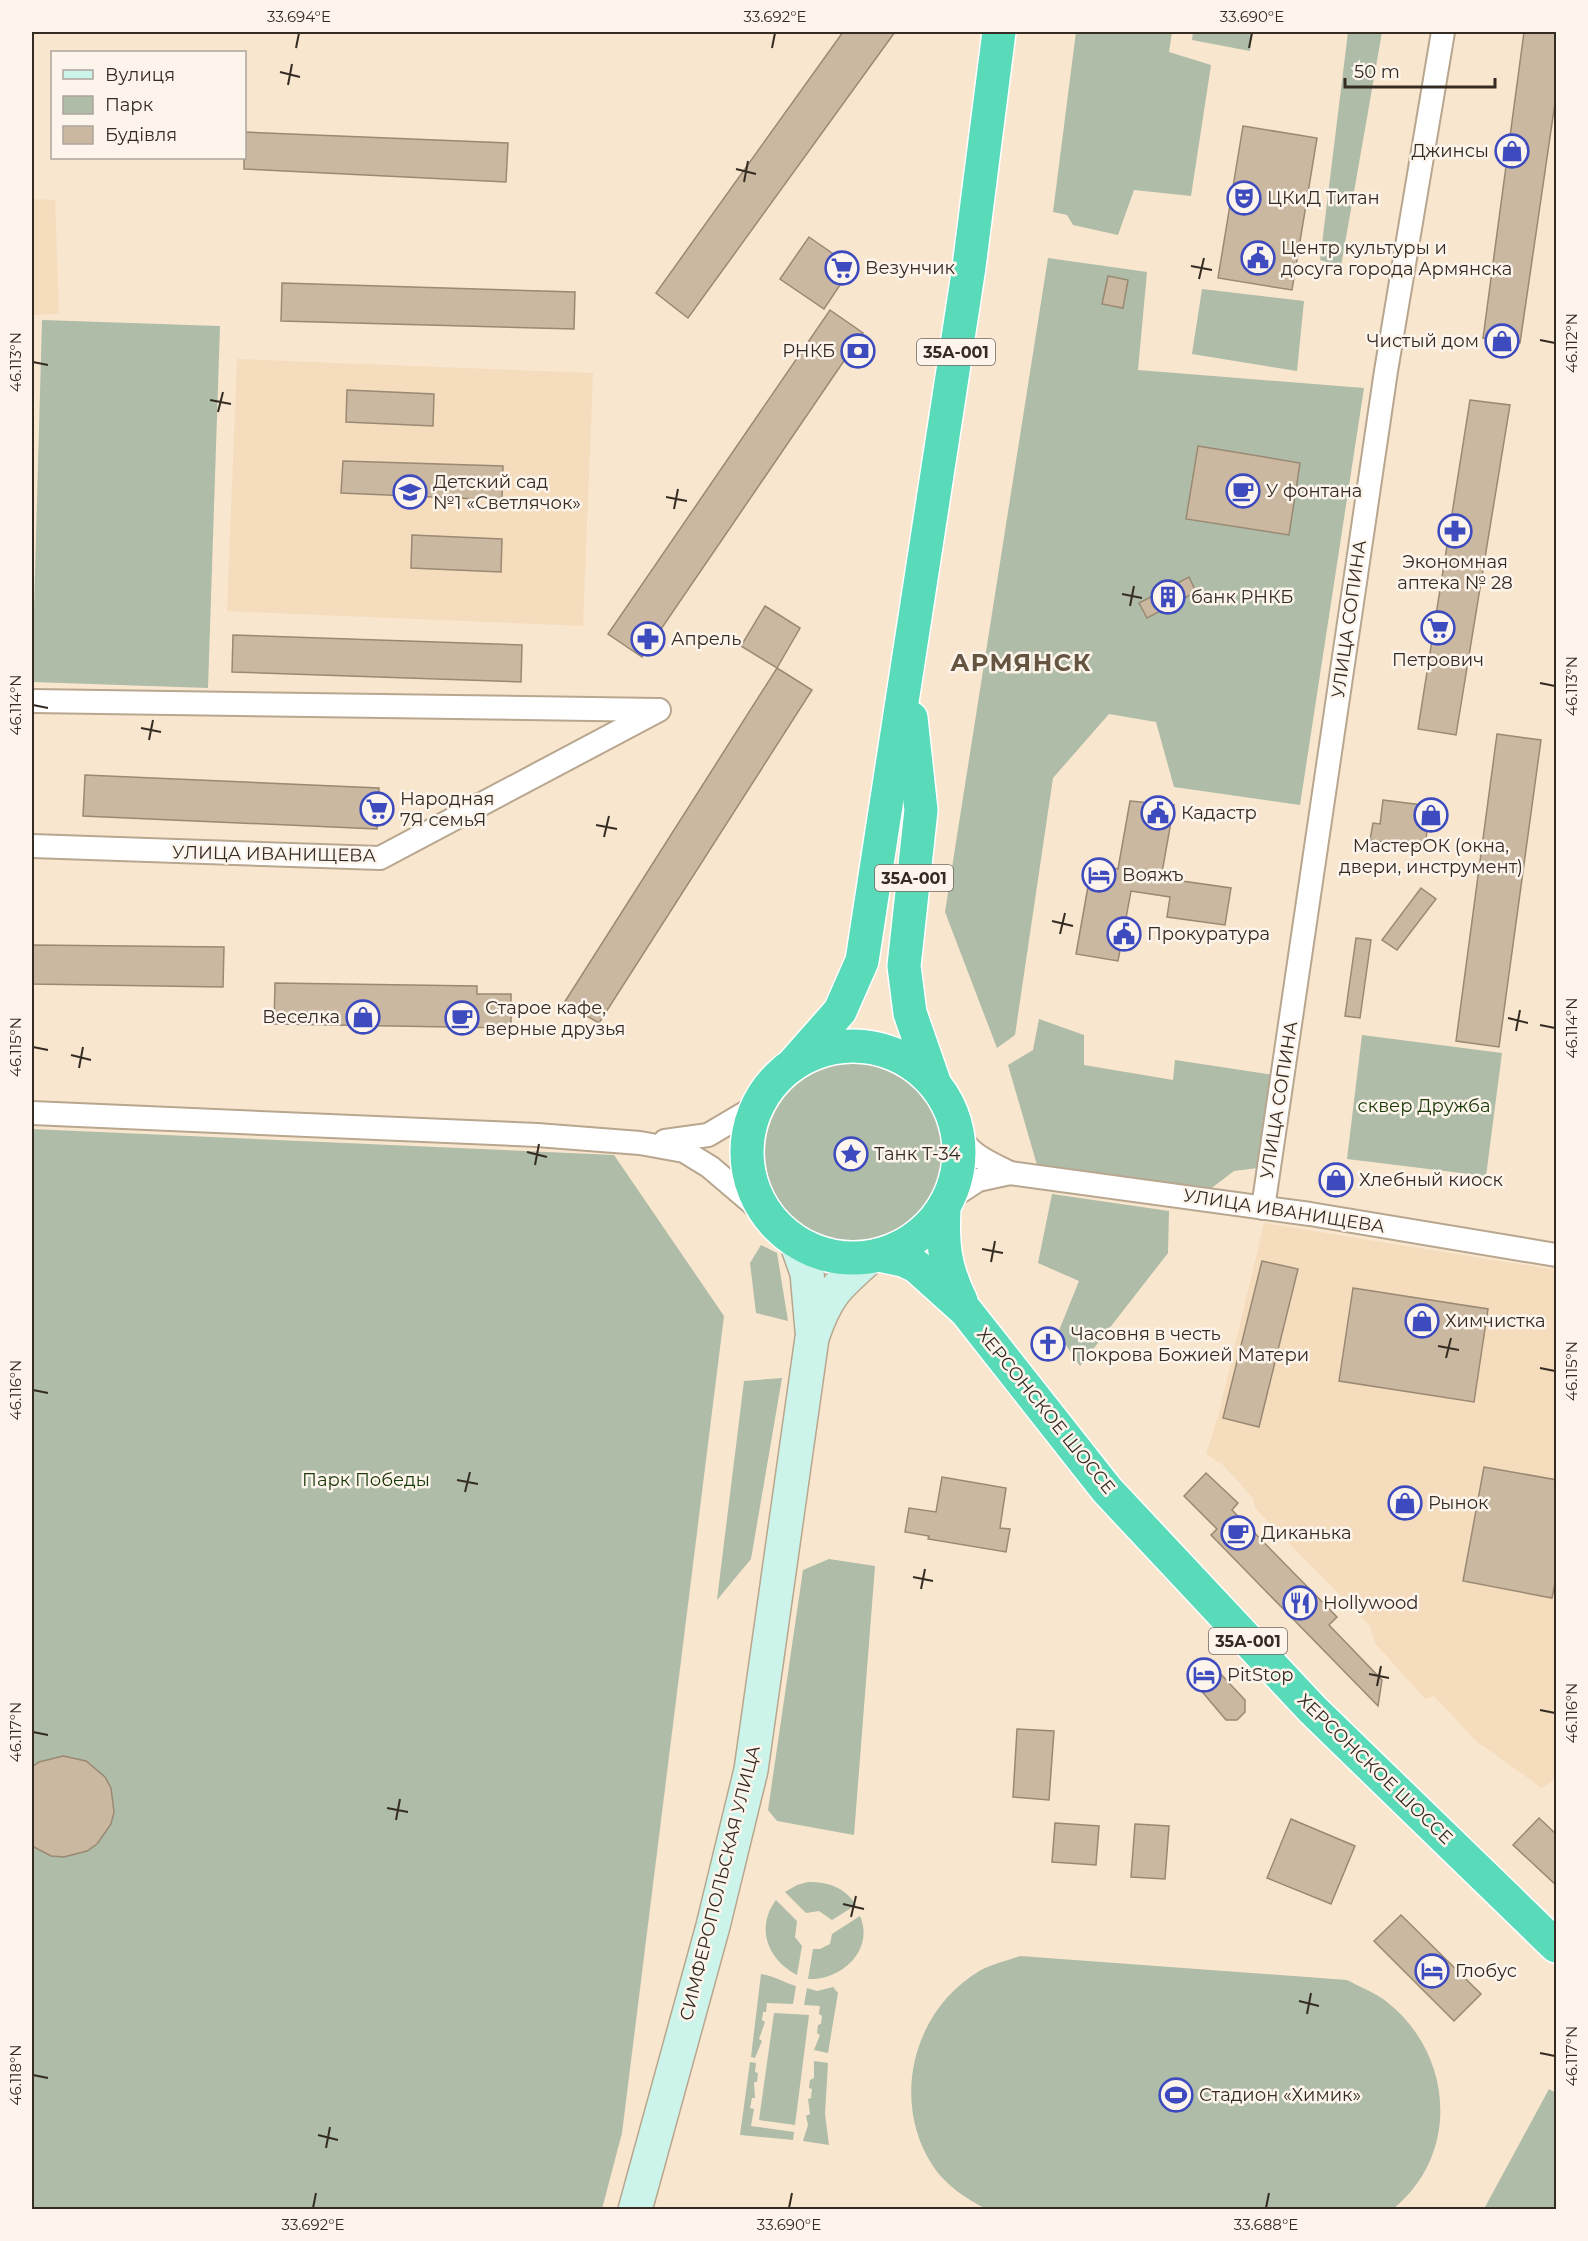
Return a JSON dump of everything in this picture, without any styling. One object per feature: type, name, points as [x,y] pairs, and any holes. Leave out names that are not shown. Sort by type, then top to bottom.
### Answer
[{"type":"highway","name":"35А-001","points":[[908,671],[921,810],[904,966],[910,1013],[934,1082],[950,1106],[958,1133],[960,1155],[957,1178],[946,1204],[916,1238],[874,1256],[844,1258],[819,1253],[796,1242],[770,1218],[755,1192],[747,1164],[748,1134],[757,1106],[767,1089],[795,1062],[840,1011],[862,961],[971,249],[999,32]]},
{"type":"highway","name":"35А-001","points":[[795,1062],[819,1051],[845,1046],[872,1047],[895,1054],[916,1066],[934,1082]]},
{"type":"highway","name":"ХЕРСОНСКОЕ ШОССЕ","points":[[946,1204],[943,1252],[950,1278],[966,1311]]},
{"type":"highway","name":"ХЕРСОНСКОЕ ШОССЕ","points":[[874,1256],[903,1260],[916,1266],[966,1311],[1115,1499],[1313,1710],[1557,1946]]},
{"type":"main road","name":"СИМФЕРОПОЛЬСКАЯ УЛИЦА","points":[[796,1242],[807,1273],[812,1338]]},
{"type":"main road","name":"СИМФЕРОПОЛЬСКАЯ УЛИЦА","points":[[635,2210],[713,1926],[751,1770],[812,1338],[822,1307],[836,1287],[874,1256]]},
{"type":"street","name":"УЛИЦА СОПИНА","points":[[1263,1208],[1384,383],[1443,32]]},
{"type":"street","name":"УЛИЦА ИВАНИЩЕВА","points":[[32,701],[659,710],[380,858],[32,846]]},
{"type":"street","points":[[639,1143],[708,1135],[757,1106]]},
{"type":"street","points":[[32,1113],[537,1135],[639,1143],[684,1151],[710,1167],[770,1218]]},
{"type":"street","name":"УЛИЦА ИВАНИЩЕВА","points":[[958,1133],[965,1147],[976,1156],[1010,1173],[1263,1208],[1557,1255]]},
{"type":"street","name":"УЛИЦА ИВАНИЩЕВА","points":[[946,1204],[978,1180],[1010,1173]]},
{"type":"shaded area","points":[[32,199],[55,200],[59,314],[32,315]]},
{"type":"shaded area","name":"Детский сад №1 «Светлячок»","points":[[237,359],[593,373],[583,626],[227,611]]},
{"type":"shaded area","name":"Рынок","points":[[1264,1223],[1556,1270],[1556,1778],[1542,1788],[1476,1741],[1434,1696],[1425,1699],[1375,1643],[1370,1626],[1255,1508],[1253,1498],[1223,1465],[1206,1454],[1218,1417]]},
{"type":"green space","points":[[1076,32],[1172,32],[1169,52],[1211,65],[1191,196],[1134,190],[1118,235],[1073,225],[1067,215],[1053,212]]},
{"type":"green space","points":[[1193,32],[1252,32],[1250,51],[1192,40]]},
{"type":"green space","points":[[1348,32],[1382,32],[1341,266],[1320,260]]},
{"type":"green space","points":[[1048,258],[1147,272],[1138,370],[1364,388],[1300,805],[1174,787],[1156,722],[1109,714],[1053,778],[1015,1035],[997,1048],[945,912]]},
{"type":"green space","points":[[1202,289],[1304,301],[1297,371],[1192,354]]},
{"type":"green space","points":[[42,320],[220,326],[208,688],[32,682]]},
{"type":"green space","points":[[1039,1019],[1084,1035],[1084,1065],[1173,1080],[1175,1060],[1273,1075],[1258,1168],[1234,1171],[1209,1190],[1037,1165],[1008,1065],[1033,1050]]},
{"type":"green space","name":"сквер Дружба","points":[[1362,1035],[1502,1053],[1486,1176],[1347,1159]]},
{"type":"green space","points":[[855,1063],[873,1064],[890,1070],[919,1089],[938,1118],[944,1135],[944,1171],[938,1188],[919,1217],[890,1236],[873,1242],[855,1243],[837,1242],[820,1236],[791,1217],[772,1188],[766,1171],[765,1153],[766,1135],[772,1118],[791,1089],[820,1070],[837,1064]]},
{"type":"green space","name":"Парк Победы","points":[[32,1129],[614,1155],[724,1316],[622,2133],[602,2209],[32,2210]]},
{"type":"green space","points":[[1052,1194],[1169,1211],[1168,1253],[1080,1366],[1058,1333],[1079,1281],[1038,1263]]},
{"type":"green space","points":[[761,1245],[777,1253],[788,1321],[756,1313],[750,1263]]},
{"type":"green space","points":[[782,1378],[751,1559],[717,1600],[744,1381]]},
{"type":"green space","points":[[829,1559],[875,1566],[854,1835],[777,1821],[768,1810],[803,1570]]},
{"type":"green space","points":[[808,1882],[835,1887],[846,1894],[856,1905],[832,1920],[819,1911],[806,1913],[785,1892]]},
{"type":"green space","points":[[776,1900],[797,1921],[795,1937],[802,1946],[797,1975],[779,1961],[768,1942],[766,1921]]},
{"type":"green space","points":[[860,1916],[863,1940],[852,1961],[832,1975],[808,1979],[813,1949],[820,1949],[830,1944],[832,1934]]},
{"type":"green space","name":"Стадион «Химик»","points":[[1020,1956],[1347,1980],[1368,1990],[1387,2002],[1409,2024],[1426,2049],[1436,2077],[1440,2105],[1438,2134],[1430,2161],[1415,2187],[1393,2209],[986,2209],[957,2191],[933,2166],[920,2141],[913,2113],[911,2086],[915,2058],[925,2032],[939,2008],[958,1987],[981,1970]]},
{"type":"green space","points":[[761,1974],[796,1986],[793,2004],[767,2003],[762,2020],[765,2022],[759,2039],[762,2041],[755,2058],[751,2057]]},
{"type":"green space","points":[[833,1987],[838,1993],[828,2053],[814,2050],[820,2035],[817,2033],[822,2016],[819,2014],[820,2006],[804,2005],[807,1988],[817,1991]]},
{"type":"green space","points":[[774,2013],[809,2015],[795,2125],[759,2120]]},
{"type":"green space","points":[[814,2061],[828,2063],[825,2114],[829,2145],[803,2141],[808,2125],[806,2116],[810,2114],[808,2099],[811,2098],[812,2089],[809,2088],[810,2080],[814,2078]]},
{"type":"green space","points":[[750,2062],[756,2063],[755,2072],[758,2073],[757,2082],[754,2082],[755,2098],[752,2098],[750,2108],[754,2109],[751,2126],[794,2132],[793,2140],[740,2135]]},
{"type":"green space","points":[[1549,2089],[1556,2093],[1556,2209],[1484,2209]]},
{"type":"building","points":[[843,32],[895,32],[688,318],[656,293]]},
{"type":"building","points":[[1524,32],[1557,32],[1557,89],[1520,343],[1483,338]]},
{"type":"building","points":[[1243,126],[1317,138],[1292,290],[1218,278]]},
{"type":"building","points":[[246,132],[508,143],[506,182],[244,169]]},
{"type":"building","points":[[809,237],[852,267],[824,309],[780,279]]},
{"type":"building","points":[[1108,276],[1128,280],[1123,308],[1102,304]]},
{"type":"building","points":[[282,283],[575,292],[574,329],[281,321]]},
{"type":"building","points":[[830,310],[863,333],[642,657],[608,634]]},
{"type":"building","points":[[347,390],[434,394],[433,426],[346,422]]},
{"type":"building","points":[[1470,400],[1510,405],[1456,735],[1418,729]]},
{"type":"building","name":"У фонтана","points":[[1198,446],[1300,463],[1289,535],[1186,519]]},
{"type":"building","points":[[343,461],[503,466],[502,500],[341,493]]},
{"type":"building","points":[[412,535],[502,539],[501,572],[411,568]]},
{"type":"building","name":"банк РНКБ","points":[[1189,577],[1196,592],[1147,618],[1139,603]]},
{"type":"building","points":[[765,606],[800,628],[777,668],[741,646]]},
{"type":"building","points":[[233,635],[522,645],[521,682],[232,672]]},
{"type":"building","points":[[777,668],[812,690],[599,1023],[564,1003]]},
{"type":"building","points":[[1497,734],[1541,740],[1499,1047],[1456,1041]]},
{"type":"building","points":[[85,775],[379,788],[377,829],[83,816]]},
{"type":"building","points":[[1383,800],[1446,808],[1444,824],[1428,822],[1425,848],[1370,840],[1373,823],[1380,824]]},
{"type":"building","points":[[1130,801],[1174,805],[1161,878],[1231,888],[1225,925],[1167,917],[1170,897],[1131,891],[1118,961],[1076,954],[1092,864],[1118,869]]},
{"type":"building","points":[[1421,888],[1436,899],[1397,950],[1382,940]]},
{"type":"building","points":[[1356,938],[1371,940],[1360,1018],[1345,1016]]},
{"type":"building","points":[[32,945],[224,947],[223,987],[32,984]]},
{"type":"building","points":[[275,983],[477,986],[477,994],[511,994],[511,1028],[274,1024]]},
{"type":"building","points":[[1262,1261],[1298,1269],[1259,1427],[1223,1418]]},
{"type":"building","points":[[1353,1288],[1488,1309],[1474,1402],[1339,1381]]},
{"type":"building","points":[[1484,1467],[1557,1480],[1557,1574],[1552,1598],[1463,1581]]},
{"type":"building","points":[[1206,1473],[1238,1503],[1232,1510],[1337,1617],[1329,1625],[1382,1680],[1378,1706],[1211,1535],[1217,1529],[1184,1496]]},
{"type":"building","points":[[942,1477],[1006,1488],[1000,1528],[1010,1529],[1006,1552],[928,1539],[929,1536],[905,1532],[909,1508],[936,1512]]},
{"type":"building","points":[[1205,1667],[1216,1669],[1245,1700],[1245,1712],[1237,1720],[1226,1720],[1194,1682],[1196,1674]]},
{"type":"building","points":[[1017,1729],[1054,1731],[1049,1800],[1013,1797]]},
{"type":"building","points":[[63,1756],[86,1761],[105,1777],[111,1788],[114,1812],[111,1824],[97,1844],[87,1851],[64,1857],[51,1856],[32,1846],[32,1767],[39,1762]]},
{"type":"building","points":[[1539,1818],[1557,1835],[1557,1886],[1513,1845]]},
{"type":"building","points":[[1291,1819],[1355,1846],[1331,1904],[1267,1878]]},
{"type":"building","points":[[1055,1823],[1099,1826],[1096,1865],[1052,1862]]},
{"type":"building","points":[[1135,1824],[1169,1826],[1165,1879],[1131,1877]]},
{"type":"building","points":[[1401,1915],[1481,1994],[1454,2021],[1374,1941]]},
{"type":"place","name":"Джинсы","points":[[1512,151]]},
{"type":"place","name":"ЦКиД Титан","points":[[1244,198]]},
{"type":"place","name":"Центр культуры и досуга города Армянска","points":[[1258,258]]},
{"type":"place","name":"Везунчик","points":[[842,268]]},
{"type":"place","name":"Чистый дом","points":[[1502,341]]},
{"type":"place","name":"РНКБ","points":[[858,351]]},
{"type":"place","name":"У фонтана","points":[[1243,491]]},
{"type":"place","name":"Детский сад №1 «Светлячок»","points":[[410,492]]},
{"type":"place","name":"Экономная аптека № 28","points":[[1455,531]]},
{"type":"place","name":"банк РНКБ","points":[[1168,597]]},
{"type":"place","name":"Петрович","points":[[1438,628]]},
{"type":"place","name":"Апрель","points":[[648,639]]},
{"type":"place","name":"Народная 7Я семьЯ","points":[[377,809]]},
{"type":"place","name":"Кадастр","points":[[1158,813]]},
{"type":"place","name":"МастерОК (окна, двери, инструмент)","points":[[1431,815]]},
{"type":"place","name":"Вояжъ","points":[[1099,875]]},
{"type":"place","name":"Прокуратура","points":[[1124,934]]},
{"type":"place","name":"Веселка","points":[[363,1017]]},
{"type":"place","name":"Старое кафе, верные друзья","points":[[462,1018]]},
{"type":"place","name":"Танк Т-34","points":[[851,1154]]},
{"type":"place","name":"Хлебный киоск","points":[[1336,1180]]},
{"type":"place","name":"Химчистка","points":[[1422,1321]]},
{"type":"place","name":"Часовня в честь Покрова Божией Матери","points":[[1048,1344]]},
{"type":"place","name":"Рынок","points":[[1405,1503]]},
{"type":"place","name":"Диканька","points":[[1238,1533]]},
{"type":"place","name":"Hollywood","points":[[1300,1603]]},
{"type":"place","name":"PitStop","points":[[1204,1675]]},
{"type":"place","name":"Глобус","points":[[1432,1971]]},
{"type":"place","name":"Стадион «Химик»","points":[[1176,2095]]},
{"type":"district","name":"АРМЯНСК","points":[[1021,662]]}]
